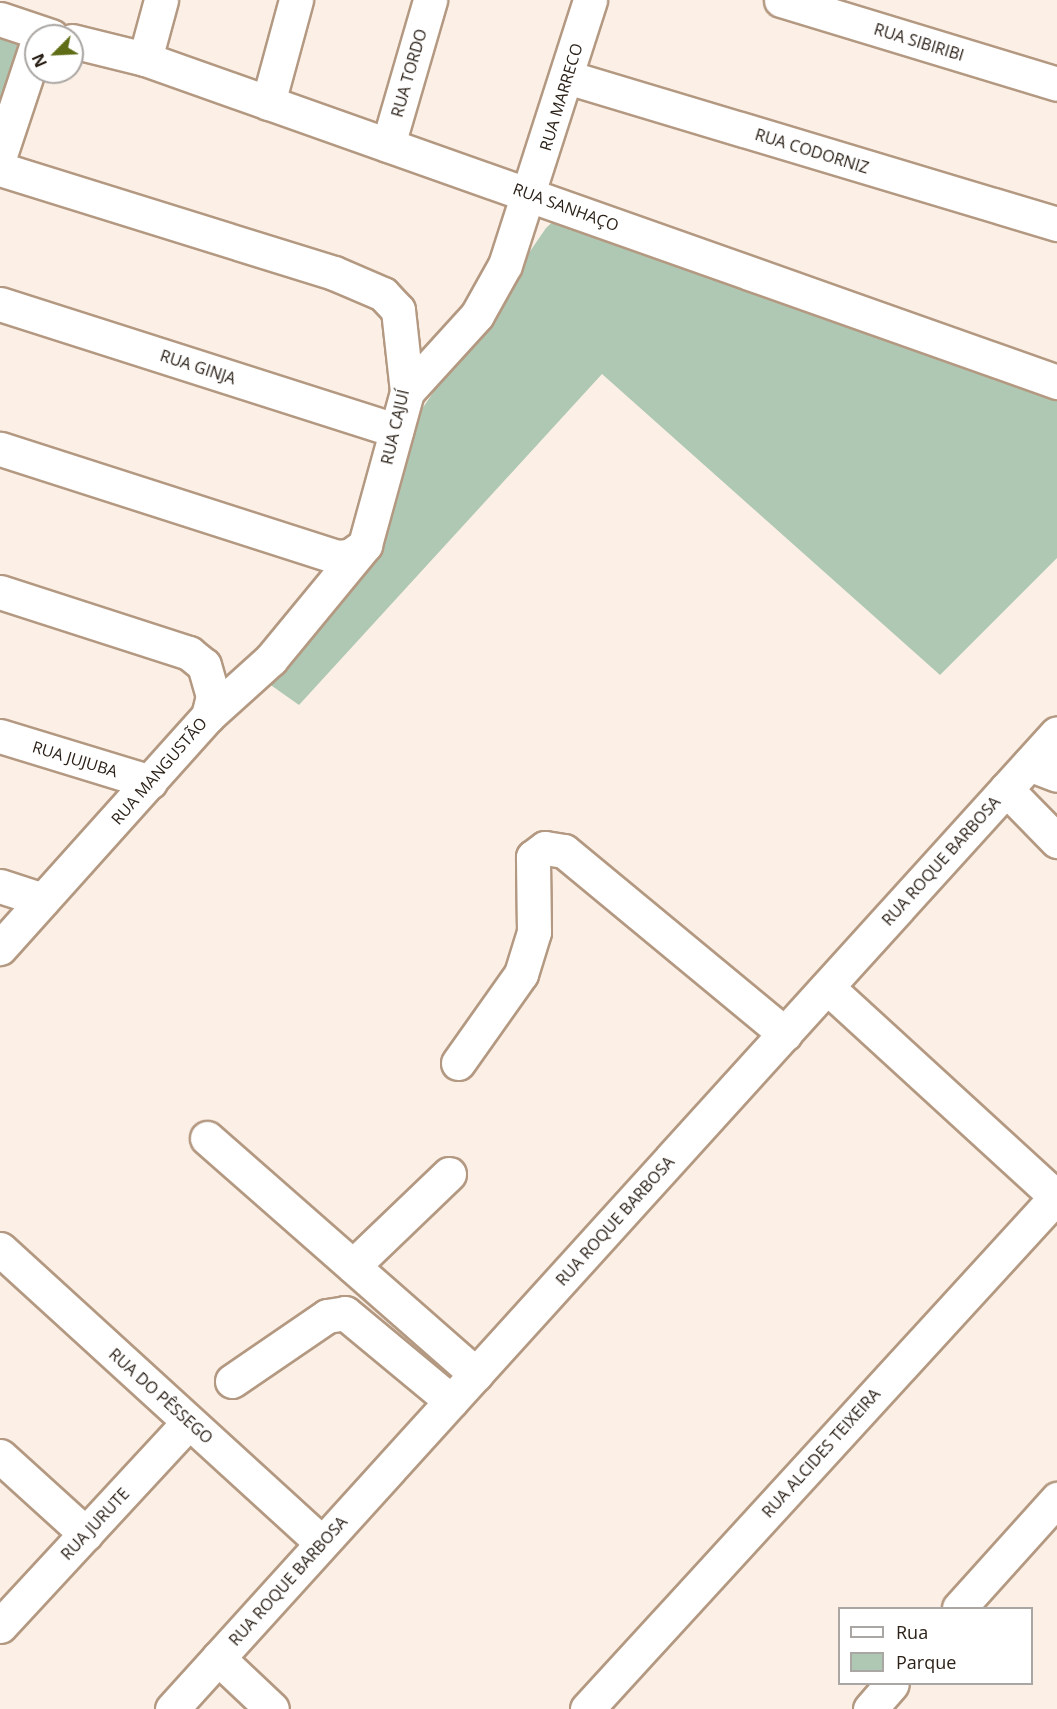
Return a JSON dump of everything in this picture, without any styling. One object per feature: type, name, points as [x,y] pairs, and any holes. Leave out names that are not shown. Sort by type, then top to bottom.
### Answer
[{"type":"street","points":[[145,59],[160,0]]},
{"type":"street","points":[[268,103],[296,0]]},
{"type":"street","name":"RUA TORDO","points":[[388,145],[430,0]]},
{"type":"street","name":"RUA MARRECO","points":[[407,392],[477,315],[505,265],[531,195],[590,0]]},
{"type":"street","name":"RUA SIBIRIBI","points":[[781,0],[1057,84]]},
{"type":"street","points":[[8,14],[24,25]]},
{"type":"street","name":"RUA SANHAÇO","points":[[84,44],[145,59],[1057,382]]},
{"type":"street","name":"RUA CODORNIZ","points":[[567,77],[1057,225]]},
{"type":"street","points":[[0,155],[25,84]]},
{"type":"street","name":"RUA CAJUÍ","points":[[0,169],[334,273],[383,294],[398,310],[407,392],[365,545]]},
{"type":"street","name":"RUA GINJA","points":[[0,304],[396,430]]},
{"type":"street","points":[[0,449],[337,558],[365,545]]},
{"type":"street","points":[[208,716],[271,659],[365,545]]},
{"type":"street","name":"RUA MANGUSTÃO","points":[[0,592],[189,653],[212,678],[208,716],[0,948]]},
{"type":"street","name":"RUA ROQUE BARBOSA","points":[[172,1709],[1006,789],[1043,770],[1057,733]]},
{"type":"street","name":"RUA JUJUBA","points":[[0,736],[150,782]]},
{"type":"street","points":[[1006,789],[1057,841]]},
{"type":"street","points":[[458,1063],[521,974],[534,932],[533,857],[544,848],[564,850],[785,1034]]},
{"type":"street","points":[[0,886],[43,900]]},
{"type":"street","points":[[827,987],[1056,1197]]},
{"type":"street","points":[[207,1138],[476,1374]]},
{"type":"street","points":[[353,1266],[449,1174]]},
{"type":"street","name":"RUA ALCIDES TEIXEIRA","points":[[587,1709],[1056,1197]]},
{"type":"street","name":"RUA DO PÊSSEGO","points":[[0,1249],[322,1543]]},
{"type":"street","points":[[232,1381],[327,1316],[345,1313],[451,1401]]},
{"type":"street","name":"RUA JURUTE","points":[[0,1626],[189,1422]]},
{"type":"street","points":[[0,1456],[86,1534]]},
{"type":"street","points":[[960,1607],[1057,1499]]},
{"type":"street","points":[[218,1658],[272,1709]]},
{"type":"street","points":[[870,1709],[890,1685]]},
{"type":"green space","points":[[0,33],[22,40],[0,114]]},
{"type":"green space","points":[[559,216],[1057,396],[1057,558],[940,675],[602,374],[299,705],[265,681],[365,558],[404,435],[546,228]]}]
